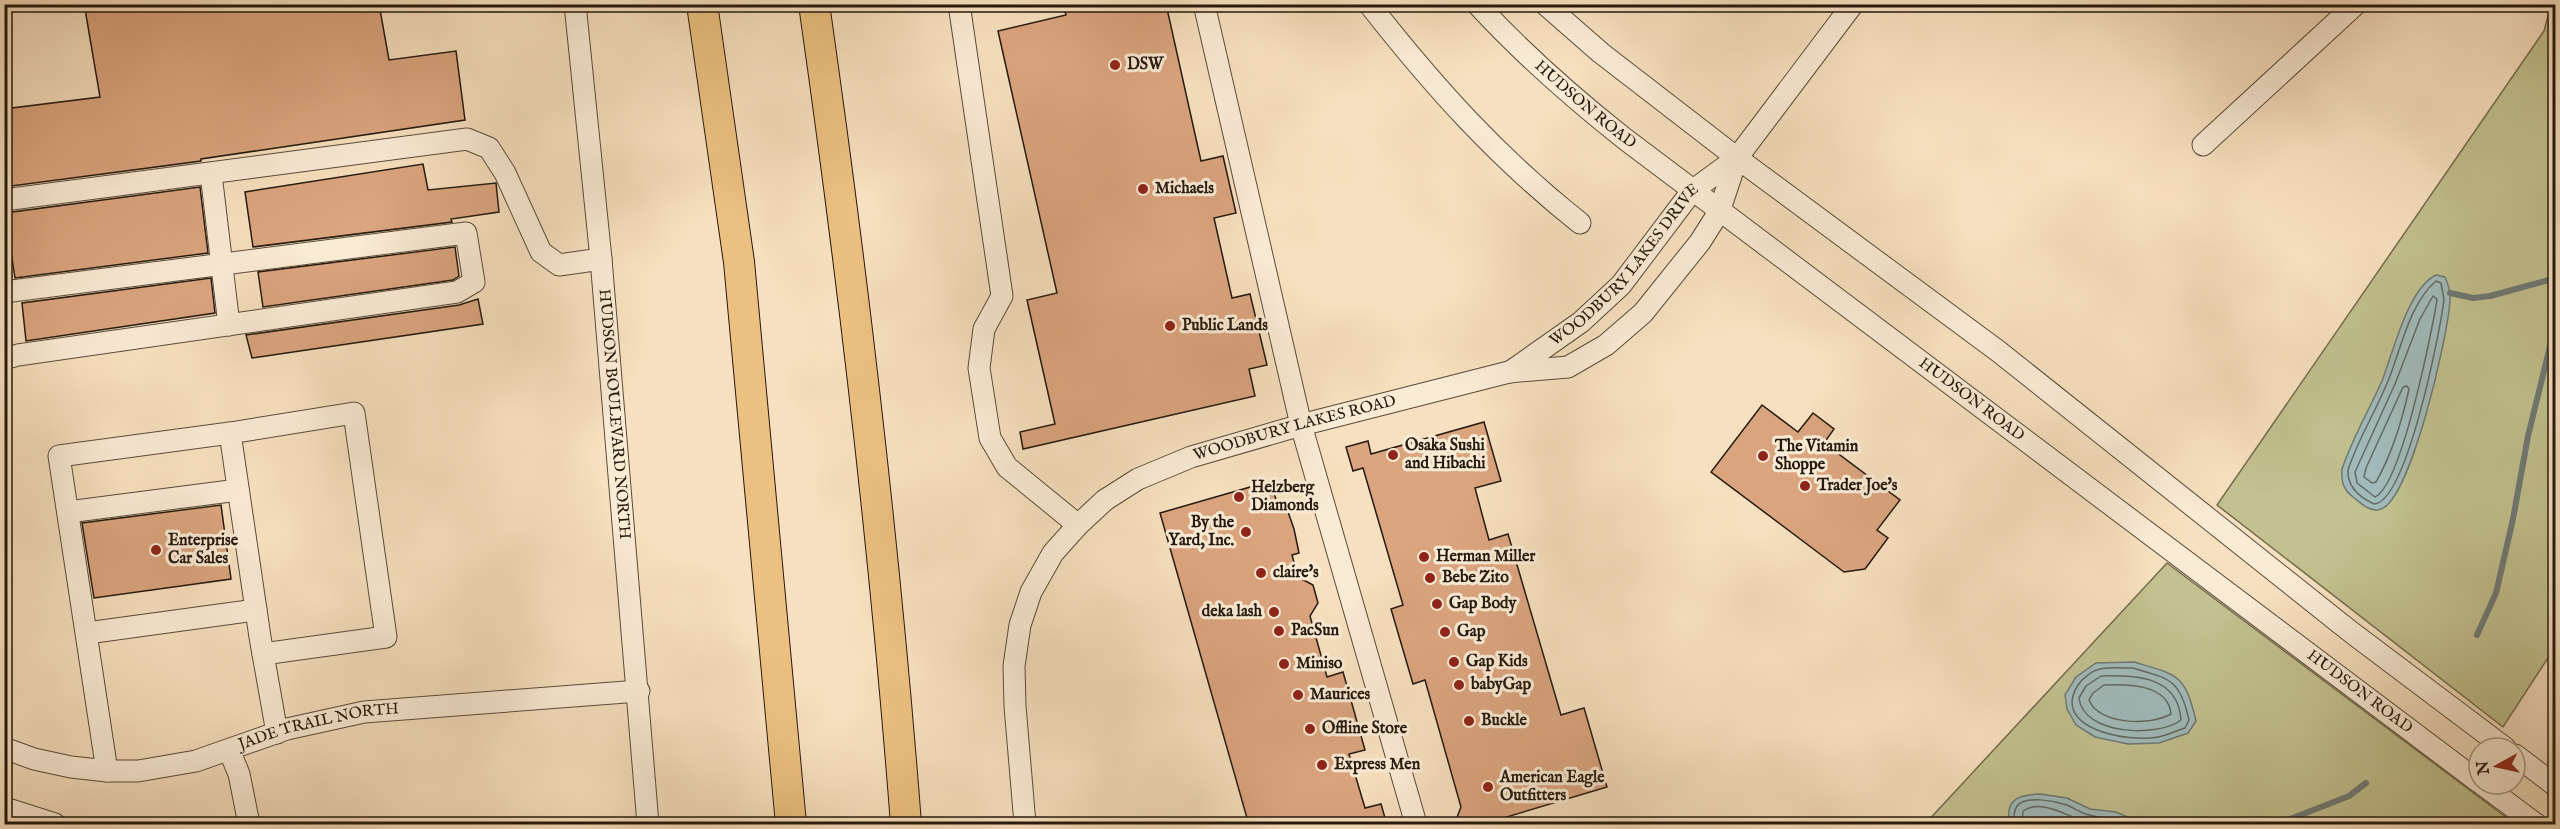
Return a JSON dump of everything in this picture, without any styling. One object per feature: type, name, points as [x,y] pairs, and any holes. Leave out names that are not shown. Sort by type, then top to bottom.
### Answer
[{"type":"highway","points":[[702,4],[739,262],[791,825]]},
{"type":"highway","points":[[814,4],[863,370],[888,611],[906,825]]},
{"type":"street","name":"HUDSON BOULEVARD NORTH","points":[[574,4],[601,259],[639,691],[648,825]]},
{"type":"street","points":[[959,4],[1002,296],[984,329],[979,369],[990,438],[1007,466],[1078,525]]},
{"type":"street","points":[[1204,4],[1301,425],[1416,825]]},
{"type":"street","points":[[1369,4],[1449,102],[1496,151],[1580,223]]},
{"type":"street","name":"HUDSON ROAD","points":[[1477,4],[1517,48],[1569,95],[1719,212],[2467,773]]},
{"type":"street","points":[[1545,4],[1601,53],[1737,158],[1998,351],[2209,516],[2351,632],[2489,736]]},
{"type":"street","points":[[1737,158],[1852,4]]},
{"type":"street","points":[[2203,145],[2356,4]]},
{"type":"street","points":[[4,200],[467,139],[489,148],[505,173],[541,252],[559,265],[601,259]]},
{"type":"street","name":"WOODBURY LAKES ROAD","points":[[1025,825],[1015,706],[1014,666],[1020,625],[1031,592],[1053,553],[1078,525],[1105,500],[1138,479],[1164,467],[1301,425],[1509,372],[1568,367],[1606,345],[1643,313],[1700,242],[1719,212],[1737,158]]},
{"type":"street","name":"WOODBURY LAKES DRIVE","points":[[1509,372],[1581,322],[1621,285],[1692,191],[1737,158]]},
{"type":"street","points":[[211,174],[229,325]]},
{"type":"street","points":[[4,292],[466,233],[474,282],[458,292],[18,355],[4,359]]},
{"type":"street","points":[[107,771],[59,456],[354,413],[386,637],[263,654]]},
{"type":"street","points":[[230,432],[277,733]]},
{"type":"street","points":[[68,513],[238,490]]},
{"type":"street","points":[[87,633],[256,610]]},
{"type":"street","name":"JADE TRAIL NORTH","points":[[4,748],[60,765],[107,771],[138,771],[171,766],[229,750],[277,733],[348,715],[383,710],[639,691]]},
{"type":"street","points":[[229,750],[239,774],[249,825]]},
{"type":"street","points":[[2527,764],[2556,786]]},
{"type":"street","name":"HUDSON ROAD","points":[[2497,796],[2536,825]]},
{"type":"street","points":[[4,811],[10,810],[55,825]]},
{"type":"shaded area","points":[[2551,5],[2555,5],[2555,647],[2503,727],[2217,505],[2544,31]]},
{"type":"shaded area","points":[[2167,563],[2467,788],[2467,796],[2478,796],[2515,824],[1925,824]]},
{"type":"water","points":[[2436,275],[2445,277],[2450,296],[2443,345],[2426,413],[2416,447],[2393,498],[2381,509],[2369,509],[2347,491],[2342,481],[2342,469],[2382,381],[2410,307],[2417,293]]},
{"type":"water","points":[[2134,662],[2170,674],[2183,685],[2196,721],[2188,733],[2159,743],[2128,744],[2095,737],[2076,725],[2067,709],[2065,695],[2076,677],[2096,663]]},
{"type":"water","points":[[2040,794],[2067,798],[2090,809],[2116,812],[2137,821],[2138,824],[2009,824],[2009,809],[2015,800],[2019,797]]},
{"type":"building","points":[[117,4],[379,4],[389,60],[456,51],[465,120],[201,159],[201,161],[4,187],[4,109],[100,97],[85,9]]},
{"type":"building","points":[[1063,4],[1166,4],[1201,161],[1223,156],[1236,213],[1214,218],[1232,298],[1250,294],[1267,365],[1249,369],[1255,396],[1023,449],[1020,432],[1055,424],[1027,300],[1057,293],[998,31],[1066,15]]},
{"type":"building","points":[[423,164],[428,190],[496,183],[499,212],[451,219],[452,222],[253,247],[245,192]]},
{"type":"building","points":[[200,187],[208,253],[15,278],[5,213]]},
{"type":"building","points":[[455,247],[459,276],[453,280],[263,307],[258,272]]},
{"type":"building","points":[[211,278],[215,313],[26,341],[22,303]]},
{"type":"building","points":[[478,299],[483,324],[252,358],[246,335],[459,305]]},
{"type":"building","name":"Trader Joe's","points":[[1762,405],[1798,432],[1813,413],[1834,429],[1824,443],[1900,500],[1877,530],[1888,538],[1865,569],[1844,572],[1711,472]]},
{"type":"building","points":[[1484,422],[1501,481],[1475,488],[1489,540],[1508,534],[1561,715],[1584,708],[1607,787],[1493,821],[1492,825],[1454,825],[1461,807],[1425,680],[1413,684],[1391,609],[1403,605],[1363,468],[1353,471],[1346,447],[1368,441],[1371,454]]},
{"type":"building","points":[[1271,481],[1279,511],[1287,509],[1294,529],[1299,553],[1292,555],[1298,577],[1313,585],[1318,603],[1310,616],[1327,677],[1343,672],[1365,750],[1349,754],[1365,808],[1381,804],[1387,825],[1249,825],[1160,513]]},
{"type":"building","name":"Enterprise Car Sales","points":[[221,505],[231,579],[94,598],[82,523]]},
{"type":"waterway","points":[[2450,293],[2473,298],[2490,296],[2556,278]]},
{"type":"waterway","points":[[2477,635],[2496,593],[2513,519],[2528,436],[2556,322]]},
{"type":"waterway","points":[[2278,824],[2349,796],[2366,783]]},
{"type":"place","name":"DSW","points":[[1115,65]]},
{"type":"place","name":"Michaels","points":[[1143,189]]},
{"type":"place","name":"Public Lands","points":[[1170,326]]},
{"type":"place","name":"Osaka Sushi and Hibachi","points":[[1393,455]]},
{"type":"place","name":"The Vitamin Shoppe","points":[[1763,456]]},
{"type":"place","name":"Trader Joe's","points":[[1805,486]]},
{"type":"place","name":"Helzberg Diamonds","points":[[1239,497]]},
{"type":"place","name":"By the Yard, Inc.","points":[[1246,532]]},
{"type":"place","name":"Enterprise Car Sales","points":[[156,550]]},
{"type":"place","name":"Herman Miller","points":[[1424,557]]},
{"type":"place","name":"claire's","points":[[1261,573]]},
{"type":"place","name":"Bebe Zito","points":[[1430,578]]},
{"type":"place","name":"Gap Body","points":[[1437,604]]},
{"type":"place","name":"deka lash","points":[[1274,612]]},
{"type":"place","name":"PacSun","points":[[1279,631]]},
{"type":"place","name":"Gap","points":[[1445,632]]},
{"type":"place","name":"Gap Kids","points":[[1454,662]]},
{"type":"place","name":"Miniso","points":[[1284,664]]},
{"type":"place","name":"babyGap","points":[[1459,685]]},
{"type":"place","name":"Maurices","points":[[1298,695]]},
{"type":"place","name":"Buckle","points":[[1469,721]]},
{"type":"place","name":"Offline Store","points":[[1310,729]]},
{"type":"place","name":"Express Men","points":[[1322,765]]},
{"type":"place","name":"American Eagle Outfitters","points":[[1488,787]]}]
